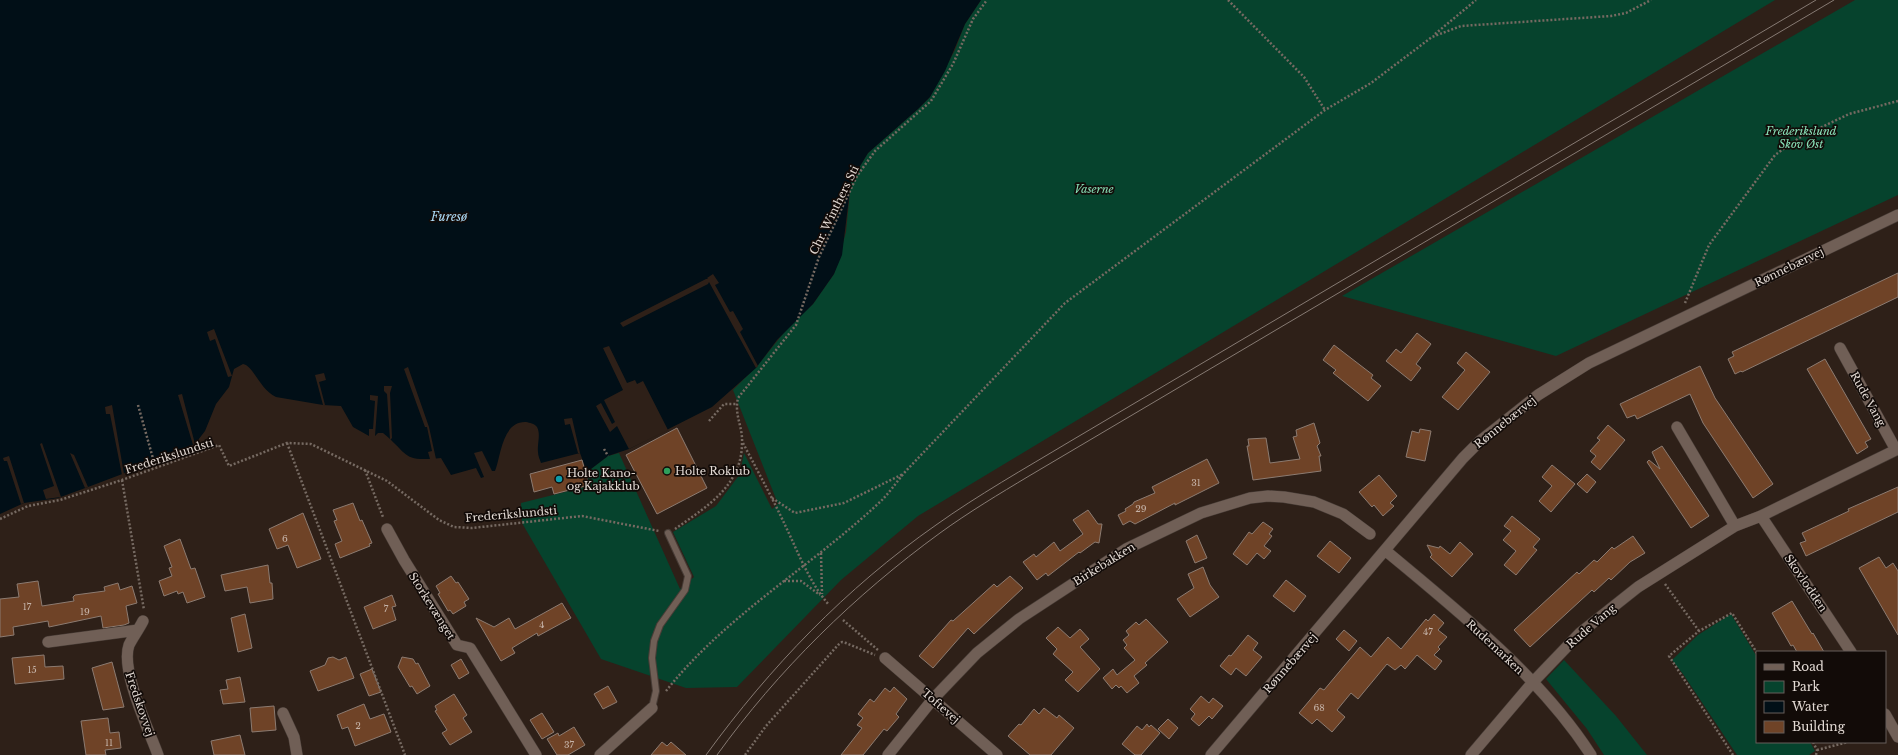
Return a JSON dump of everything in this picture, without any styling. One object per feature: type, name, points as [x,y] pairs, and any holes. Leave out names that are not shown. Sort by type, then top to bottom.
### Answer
[{"type":"street","name":"Rønnebærvej","points":[[1211,755],[1386,551],[1463,458],[1480,441],[1508,418],[1538,395],[1588,363],[1898,215]]},
{"type":"street","name":"Rude Vang","points":[[1471,755],[1533,682],[1580,633],[1638,587],[1735,526],[1761,516],[1897,450],[1840,348]]},
{"type":"street","points":[[1677,427],[1735,526]]},
{"type":"street","name":"Birkebakken","points":[[888,755],[933,699],[977,653],[1019,619],[1126,549],[1201,513],[1250,498],[1268,496],[1284,497],[1314,502],[1343,514],[1370,534]]},
{"type":"street","name":"Skovlodden","points":[[1761,516],[1850,651]]},
{"type":"street","name":"Storkevænget","points":[[387,529],[404,560],[457,645],[470,648],[536,755]]},
{"type":"street","name":"Rudemarken","points":[[1386,551],[1419,578],[1533,682],[1580,739],[1591,755]]},
{"type":"street","points":[[48,642],[140,626]]},
{"type":"street","name":"Fredskovvej","points":[[140,626],[129,646],[127,661],[131,680],[158,755]]},
{"type":"street","name":"Toftevej","points":[[883,655],[997,755]]},
{"type":"street","points":[[600,755],[652,708]]},
{"type":"street","points":[[283,713],[294,737],[297,755]]},
{"type":"street","points":[[1886,716],[1898,737]]},
{"type":"lane","points":[[652,708],[656,691],[652,658],[654,641],[660,625],[685,590],[688,576],[668,533]]},
{"type":"path","name":"Chr. Winthers Sti","points":[[736,404],[738,398],[796,325],[819,257],[857,176],[875,152],[931,101],[954,64],[973,19],[987,0]]},
{"type":"path","points":[[1228,0],[1304,77],[1325,110]]},
{"type":"path","points":[[652,708],[684,668],[724,629],[804,564],[821,553],[882,501],[904,473],[1065,303],[1325,110],[1371,83],[1432,37],[1476,0]]},
{"type":"path","points":[[1432,37],[1461,26],[1611,16],[1626,13],[1651,0]]},
{"type":"path","points":[[1678,320],[1709,244],[1775,155],[1799,138],[1849,114],[1898,101]]},
{"type":"path","points":[[709,421],[724,404],[736,404],[743,442],[822,597]]},
{"type":"path","points":[[138,405],[154,462]]},
{"type":"path","points":[[668,533],[714,502],[726,487],[740,464],[743,442]]},
{"type":"path","points":[[287,443],[405,755]]},
{"type":"path","name":"Frederikslundsti","points":[[0,519],[28,506],[60,500],[122,480],[219,445],[229,466],[287,443],[312,444],[365,469],[405,493],[439,520],[454,527],[472,528],[582,516],[668,533]]},
{"type":"path","points":[[604,449],[608,456]]},
{"type":"path","points":[[365,469],[383,516]]},
{"type":"path","points":[[772,498],[795,513],[844,503],[904,473]]},
{"type":"path","points":[[122,480],[145,612],[140,626]]},
{"type":"path","points":[[821,553],[822,597]]},
{"type":"path","points":[[1658,574],[1699,631]]},
{"type":"path","points":[[783,581],[802,581],[822,597],[829,605]]},
{"type":"path","points":[[1733,755],[1669,656],[1699,631],[1732,613],[1756,651]]},
{"type":"path","points":[[843,620],[883,655]]},
{"type":"path","points":[[745,755],[766,726],[842,642],[883,655]]},
{"type":"path","points":[[1814,743],[1817,750],[1816,755]]},
{"type":"path","points":[[1817,750],[1844,743]]},
{"type":"green space","name":"Vaserne","points":[[981,0],[1775,0],[918,516],[841,580],[737,687],[686,688],[601,659],[522,523],[521,503],[589,486],[587,472],[608,456],[619,453],[680,589],[694,577],[673,532],[716,506],[740,474],[744,453],[772,509],[778,504],[733,390],[758,365],[790,325],[813,304],[834,274],[846,232],[851,181],[868,153],[930,97],[955,50],[965,24]]},
{"type":"green space","name":"Frederikslund Skov Øst","points":[[1855,0],[1898,0],[1898,195],[1556,356],[1342,296]]},
{"type":"green space","points":[[1731,614],[1756,655],[1756,743],[1811,743],[1815,751],[1809,755],[1737,755],[1672,660],[1698,635]]},
{"type":"green space","points":[[1564,660],[1616,716],[1647,755],[1604,755],[1587,729],[1546,679]]},
{"type":"water","name":"Furesø","points":[[0,0],[981,0],[965,24],[945,71],[930,97],[868,153],[851,181],[842,255],[834,274],[813,304],[777,340],[756,368],[712,407],[629,449],[608,456],[587,472],[580,453],[541,463],[538,453],[539,433],[537,427],[526,422],[518,423],[507,433],[495,471],[492,471],[482,451],[474,453],[484,477],[481,478],[476,468],[451,475],[441,458],[412,458],[403,452],[383,433],[378,433],[375,436],[369,436],[353,427],[341,406],[323,405],[276,397],[270,394],[247,365],[243,364],[234,369],[229,387],[216,404],[205,431],[195,444],[154,462],[58,498],[24,503],[0,514]]},
{"type":"pier","points":[[713,274],[719,283],[715,285],[730,312],[733,311],[743,329],[740,332],[758,366],[756,368],[709,282],[708,284],[623,327],[620,323],[708,279],[707,278]]},
{"type":"pier","points":[[214,329],[232,376],[228,377],[215,339],[210,341],[207,332]]},
{"type":"pier","points":[[609,346],[627,383],[635,380],[637,384],[643,381],[668,430],[629,449],[617,426],[610,432],[596,406],[601,403],[612,424],[615,422],[604,400],[623,390],[603,348]]},
{"type":"pier","points":[[408,367],[429,427],[436,459],[430,459],[428,452],[432,451],[427,427],[425,427],[404,369]]},
{"type":"pier","points":[[324,373],[326,380],[319,382],[325,405],[323,405],[315,375]]},
{"type":"pier","points":[[384,386],[392,386],[390,393],[392,438],[390,440],[387,394],[384,391]]},
{"type":"pier","points":[[182,394],[195,444],[193,445],[178,395]]},
{"type":"pier","points":[[370,395],[378,396],[375,436],[369,436],[369,429],[373,429],[375,401],[370,400]]},
{"type":"pier","points":[[112,405],[124,474],[122,475],[110,414],[106,414],[105,407]]},
{"type":"pier","points":[[572,418],[580,453],[578,453],[570,424],[565,425],[564,419]]},
{"type":"pier","points":[[42,443],[61,497],[46,499],[43,490],[54,486],[40,444]]},
{"type":"pier","points":[[70,453],[74,455],[88,487],[85,488]]},
{"type":"pier","points":[[9,456],[24,503],[21,504],[7,461],[4,461],[3,458]]},
{"type":"building","points":[[1898,273],[1898,297],[1735,374],[1728,359],[1734,356],[1732,352]]},
{"type":"building","points":[[1417,333],[1431,344],[1416,364],[1421,368],[1411,381],[1386,361],[1396,349],[1401,353]]},
{"type":"building","points":[[1334,345],[1373,375],[1371,378],[1381,386],[1368,401],[1333,373],[1336,370],[1323,360]]},
{"type":"building","points":[[1466,352],[1490,372],[1458,410],[1442,397],[1465,370],[1457,363]]},
{"type":"building","points":[[1825,359],[1871,439],[1865,442],[1868,447],[1857,454],[1807,369]]},
{"type":"building","points":[[1700,366],[1715,398],[1773,484],[1753,498],[1703,423],[1690,394],[1637,419],[1635,415],[1627,418],[1620,404]]},
{"type":"building","points":[[1314,423],[1320,443],[1317,446],[1321,456],[1319,456],[1321,471],[1253,480],[1247,446],[1249,446],[1248,439],[1266,438],[1270,463],[1300,459],[1293,437],[1297,436],[1296,430]]},
{"type":"building","points":[[1608,425],[1625,440],[1600,470],[1591,462],[1596,456],[1590,451],[1600,440],[1597,438]]},
{"type":"building","name":"Holte Roklub","points":[[677,428],[707,488],[657,514],[626,455]]},
{"type":"building","points":[[1420,429],[1431,431],[1425,461],[1406,457],[1412,431],[1419,433]]},
{"type":"building","points":[[1662,446],[1709,516],[1691,528],[1647,462],[1649,460],[1660,469],[1652,452]]},
{"type":"building","points":[[1207,459],[1219,483],[1175,505],[1175,503],[1135,524],[1130,521],[1123,525],[1118,515],[1126,511],[1125,509],[1134,502],[1155,493],[1152,487]]},
{"type":"building","name":"Holte Kano- og Kajakklub","points":[[582,460],[589,485],[554,494],[552,487],[534,492],[530,474]]},
{"type":"building","points":[[1552,465],[1575,484],[1551,512],[1539,501],[1552,486],[1542,477]]},
{"type":"building","points":[[1587,474],[1596,482],[1587,493],[1577,484]]},
{"type":"building","points":[[1379,475],[1397,496],[1390,503],[1394,506],[1383,516],[1374,505],[1372,507],[1359,492]]},
{"type":"building","points":[[1898,487],[1898,512],[1806,556],[1800,543],[1806,541],[1802,533],[1849,511],[1848,509]]},
{"type":"building","points":[[353,503],[360,521],[362,520],[372,543],[369,544],[370,546],[340,558],[335,544],[342,541],[334,521],[337,520],[333,510]]},
{"type":"building","points":[[1088,510],[1098,524],[1102,524],[1099,543],[1095,542],[1080,553],[1079,552],[1048,576],[1046,573],[1037,580],[1023,562],[1034,554],[1036,557],[1054,542],[1060,551],[1083,534],[1073,520]]},
{"type":"building","points":[[303,513],[321,559],[297,568],[288,545],[277,549],[269,529]]},
{"type":"building","points":[[1512,516],[1540,539],[1533,547],[1537,550],[1516,575],[1504,565],[1516,551],[1503,540],[1511,531],[1504,526]]},
{"type":"building","points":[[1263,522],[1273,529],[1269,534],[1272,536],[1264,546],[1271,551],[1264,559],[1257,553],[1247,565],[1233,554],[1249,532],[1252,534]]},
{"type":"building","points":[[1197,535],[1207,558],[1195,563],[1186,541]]},
{"type":"building","points":[[1633,536],[1645,553],[1630,562],[1611,580],[1609,578],[1594,592],[1592,590],[1530,647],[1514,630],[1577,572],[1579,574],[1594,560],[1597,562],[1612,547],[1614,549]]},
{"type":"building","points":[[180,539],[191,569],[195,568],[205,597],[187,603],[183,592],[178,594],[177,591],[164,596],[159,581],[172,576],[169,568],[172,567],[164,546]]},
{"type":"building","points":[[1330,541],[1351,558],[1339,573],[1317,556]]},
{"type":"building","points":[[1460,542],[1473,554],[1452,577],[1430,557],[1432,555],[1427,545],[1439,548],[1440,546],[1450,554]]},
{"type":"building","points":[[1879,557],[1886,568],[1893,563],[1898,571],[1898,635],[1859,568]]},
{"type":"building","points":[[268,565],[270,583],[272,583],[273,599],[250,603],[247,587],[225,591],[221,575]]},
{"type":"building","points":[[1203,567],[1210,585],[1219,597],[1190,617],[1177,599],[1194,588],[1188,574]]},
{"type":"building","points":[[451,576],[456,583],[458,582],[469,599],[464,602],[466,606],[453,614],[450,610],[448,611],[438,594],[440,593],[436,586]]},
{"type":"building","points":[[1010,576],[1023,588],[974,634],[968,628],[933,668],[919,656],[951,620],[953,621],[994,584],[997,587]]},
{"type":"building","points":[[1286,580],[1306,596],[1294,612],[1273,596]]},
{"type":"building","points":[[38,581],[42,606],[74,601],[73,597],[75,595],[105,591],[104,587],[118,583],[120,590],[132,586],[137,603],[126,606],[129,623],[124,625],[103,628],[101,616],[49,627],[48,621],[13,627],[14,635],[0,637],[0,599],[19,597],[17,584]]},
{"type":"building","points":[[392,595],[396,606],[392,607],[396,620],[373,629],[364,607]]},
{"type":"building","points":[[1792,601],[1823,651],[1796,651],[1793,645],[1791,646],[1772,613]]},
{"type":"building","points":[[562,603],[571,618],[538,636],[537,633],[512,648],[515,653],[501,661],[476,618],[494,627],[509,618],[515,629]]},
{"type":"building","points":[[245,614],[252,648],[238,652],[231,618]]},
{"type":"building","points":[[1434,614],[1444,623],[1438,630],[1447,637],[1438,647],[1440,649],[1434,655],[1442,661],[1435,670],[1417,655],[1405,669],[1401,665],[1395,670],[1387,664],[1358,699],[1351,693],[1337,710],[1345,717],[1332,732],[1317,719],[1312,724],[1299,713],[1320,688],[1324,690],[1360,647],[1371,657],[1388,637],[1401,649],[1426,619],[1428,621]]},
{"type":"building","points":[[1146,619],[1168,642],[1145,663],[1147,665],[1134,676],[1139,683],[1127,693],[1121,686],[1119,688],[1116,685],[1112,689],[1103,678],[1113,669],[1117,675],[1135,660],[1124,648],[1127,645],[1123,640],[1129,635],[1126,631],[1136,622],[1139,625]]},
{"type":"building","points":[[1058,627],[1070,638],[1080,629],[1089,639],[1080,647],[1100,669],[1078,692],[1065,680],[1073,672],[1053,654],[1057,649],[1046,638]]},
{"type":"building","points":[[1344,630],[1357,641],[1349,651],[1336,639]]},
{"type":"building","points":[[1248,635],[1258,643],[1253,650],[1262,657],[1246,676],[1236,668],[1231,675],[1220,666],[1229,655],[1231,656]]},
{"type":"building","points":[[44,655],[45,667],[63,666],[64,679],[15,684],[12,658]]},
{"type":"building","points":[[333,657],[339,660],[346,657],[354,678],[318,691],[310,671],[325,665],[328,658]]},
{"type":"building","points":[[402,657],[413,659],[416,664],[418,663],[430,686],[417,694],[412,686],[410,687],[398,667]]},
{"type":"building","points":[[461,659],[469,673],[459,679],[451,665]]},
{"type":"building","points":[[112,662],[124,707],[103,710],[92,668]]},
{"type":"building","points":[[372,669],[381,692],[369,696],[360,674]]},
{"type":"building","points":[[240,677],[245,702],[223,704],[220,690],[228,689],[226,680]]},
{"type":"building","points":[[608,686],[617,702],[603,709],[594,694]]},
{"type":"building","points":[[894,687],[907,699],[896,714],[899,717],[887,731],[884,729],[863,755],[841,755],[862,728],[857,725],[863,718],[858,714],[870,699],[874,702],[885,688],[890,692]]},
{"type":"building","points":[[454,694],[467,715],[463,718],[472,732],[450,745],[442,733],[447,730],[435,711],[437,710],[435,706]]},
{"type":"building","points":[[1201,696],[1209,703],[1213,698],[1223,706],[1212,719],[1209,716],[1199,726],[1191,719],[1195,714],[1190,709]]},
{"type":"building","points":[[364,704],[370,719],[384,714],[391,732],[355,746],[348,727],[342,729],[337,715]]},
{"type":"building","points":[[274,706],[276,730],[252,732],[250,708]]},
{"type":"building","points":[[1044,708],[1057,718],[1059,715],[1074,728],[1051,755],[1030,755],[1008,736],[1019,724],[1021,725],[1034,709],[1039,714]]},
{"type":"building","points":[[542,713],[554,732],[542,739],[530,720]]},
{"type":"building","points":[[108,718],[110,733],[119,732],[121,748],[105,750],[106,755],[86,755],[81,721]]},
{"type":"building","points":[[1168,719],[1178,728],[1169,739],[1158,729]]},
{"type":"building","points":[[1147,724],[1149,727],[1151,725],[1160,733],[1141,755],[1135,755],[1122,744],[1137,726],[1142,730]]},
{"type":"building","points":[[574,727],[585,745],[568,755],[557,755],[547,739],[558,733],[559,736]]},
{"type":"building","points":[[240,735],[245,755],[214,755],[211,741]]},
{"type":"building","points":[[662,742],[667,746],[671,742],[686,755],[651,755]]},
{"type":"tram line","points":[[706,755],[756,691],[783,660],[841,602],[903,549],[968,503],[1001,482],[1816,0]]},
{"type":"tram line","points":[[717,755],[766,693],[820,635],[878,582],[940,533],[962,518],[995,496],[1834,0]]},
{"type":"place","name":"Holte Roklub","points":[[667,471]]},
{"type":"place","name":"Holte Kano- og Kajakklub","points":[[559,479]]}]
